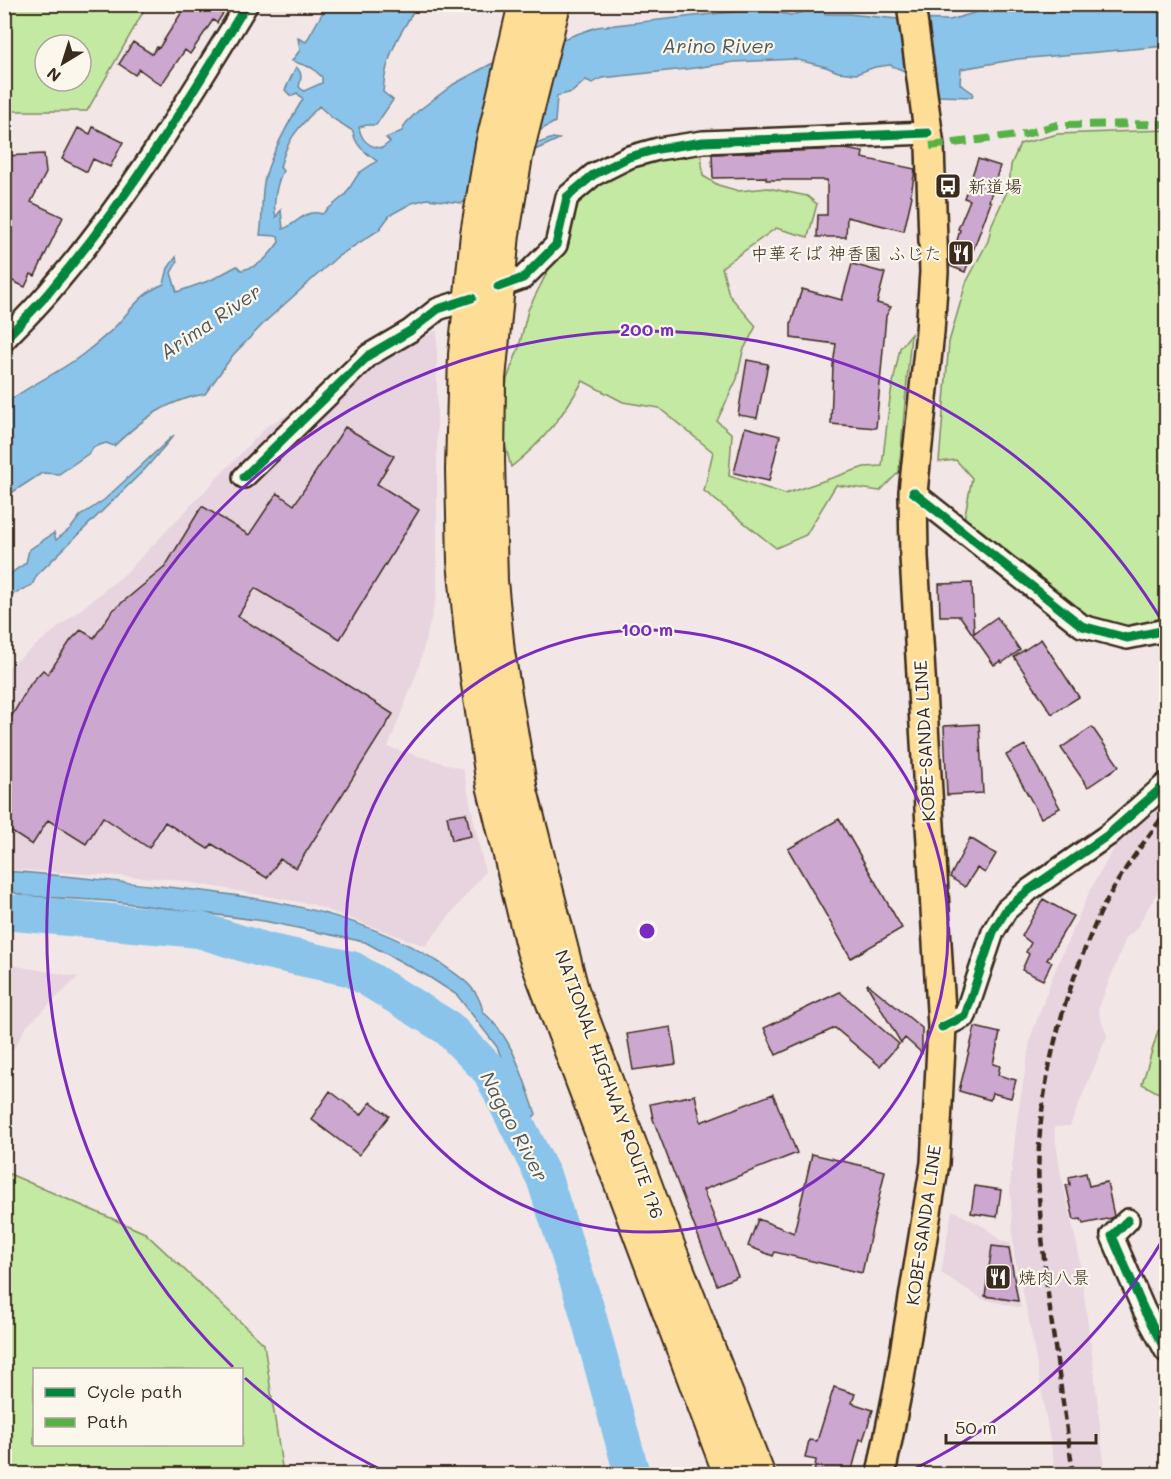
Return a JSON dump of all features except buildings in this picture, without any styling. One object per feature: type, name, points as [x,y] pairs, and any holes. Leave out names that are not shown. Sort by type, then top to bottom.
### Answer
[{"type":"highway","name":"NATIONAL HIGHWAY ROUTE 176","points":[[536,16],[516,156],[490,234],[485,292],[489,390],[491,581],[498,652],[521,791],[572,990],[669,1248],[758,1474]]},
{"type":"highway","name":"NATIONAL HIGHWAY ROUTE 176","points":[[485,292],[465,356],[462,470],[464,561],[472,644],[493,785],[533,950],[730,1474]]},
{"type":"main road","name":"KOBE-SANDA LINE","points":[[881,1474],[899,1384],[934,1163],[942,1027],[914,557],[913,492],[930,332],[934,272],[933,205],[928,133],[911,4]]},
{"type":"street","points":[[4,340],[54,286],[116,206],[186,105],[247,4]]},
{"type":"street","points":[[244,477],[369,355],[410,331],[438,309],[522,278],[556,244],[567,197],[593,175],[629,157],[658,149],[703,142],[928,133]]},
{"type":"street","points":[[913,492],[1082,626],[1127,638],[1167,630]]},
{"type":"street","points":[[942,1027],[965,1016],[993,932],[1006,910],[1029,890],[1108,836],[1161,794]]},
{"type":"street","points":[[1128,1220],[1112,1236],[1144,1310],[1167,1351]]},
{"type":"shaded area","points":[[437,330],[437,595],[418,670],[388,747],[463,769],[485,872],[425,946],[311,904],[170,879],[5,869],[5,670],[126,573],[267,426]]},
{"type":"shaded area","points":[[1166,810],[1166,877],[1136,929],[1126,938],[1098,1010],[1107,1036],[1070,1126],[1054,1127],[1060,1170],[1078,1250],[1105,1474],[1056,1474],[1028,1315],[1014,1255],[1010,1187],[1017,1119],[1031,1036],[1053,975],[1090,890],[1120,838],[1148,811]]},
{"type":"shaded area","points":[[5,964],[78,977],[27,1026],[10,1055],[5,1053]]},
{"type":"shaded area","points":[[952,1210],[986,1228],[1000,1240],[1010,1242],[1021,1308],[982,1299],[941,1273]]},
{"type":"green space","points":[[5,4],[147,4],[87,111],[12,111],[5,120]]},
{"type":"green space","points":[[1166,130],[1166,272],[1158,282],[1166,293],[1166,622],[1129,632],[1088,620],[963,525],[972,478],[956,460],[939,462],[949,342],[966,283],[988,241],[992,224],[1009,187],[1011,165],[1020,144],[1058,134]]},
{"type":"green space","points":[[701,150],[703,176],[718,185],[739,191],[768,188],[807,196],[817,204],[808,237],[776,228],[722,267],[729,295],[756,326],[743,351],[737,379],[717,421],[732,434],[729,476],[785,494],[864,467],[882,466],[890,398],[900,348],[911,334],[899,472],[880,491],[836,485],[806,535],[776,548],[704,491],[713,452],[659,408],[623,402],[583,381],[552,428],[511,467],[502,433],[507,379],[519,347],[528,310],[566,235],[575,204],[596,185],[638,165]]},
{"type":"green space","points":[[1166,1023],[1166,1097],[1142,1084],[1158,1031]]},
{"type":"green space","points":[[5,1172],[145,1233],[264,1344],[283,1474],[5,1474]]},
{"type":"water","points":[[810,4],[824,5],[825,14],[950,20],[994,7],[1051,8],[1119,5],[1166,12],[1166,46],[1018,59],[961,69],[960,84],[973,93],[972,97],[936,96],[924,79],[890,65],[875,67],[856,74],[838,72],[794,59],[734,62],[602,78],[592,83],[586,80],[572,92],[557,96],[555,122],[537,132],[533,138],[539,143],[553,138],[559,139],[535,150],[494,187],[462,203],[427,199],[412,203],[390,215],[379,230],[337,257],[267,320],[233,355],[205,394],[179,401],[155,412],[114,446],[106,443],[94,447],[88,454],[59,474],[42,473],[5,497],[5,404],[57,372],[103,338],[141,298],[164,284],[168,268],[176,257],[177,262],[171,273],[177,292],[211,280],[237,266],[241,270],[258,264],[279,242],[278,236],[260,235],[266,173],[286,128],[303,99],[297,93],[291,96],[285,90],[296,67],[301,74],[299,87],[304,91],[322,83],[322,77],[312,68],[292,61],[300,50],[298,38],[306,42],[327,5],[416,5],[396,42],[384,79],[383,92],[393,100],[376,125],[359,127],[366,142],[382,148],[390,142],[386,138],[402,131],[406,123],[418,111],[454,84],[491,64],[597,27],[721,13],[763,10],[791,15],[807,11]],"holes":[[[319,106],[332,118],[353,131],[358,145],[377,161],[359,173],[345,195],[322,214],[311,213],[283,229],[281,210],[276,217],[275,200],[283,171],[280,167],[287,147],[295,133]]]},
{"type":"water","points":[[174,435],[146,468],[37,575],[32,585],[5,598],[6,580],[26,563],[29,550],[54,533],[56,540],[71,528],[80,516],[104,500]]},
{"type":"water","points":[[5,871],[187,889],[262,900],[336,917],[407,944],[440,963],[473,989],[483,1012],[502,1033],[510,1046],[536,1114],[528,1123],[504,1090],[493,1067],[498,1067],[501,1057],[497,1047],[457,995],[365,942],[264,921],[109,901],[25,896],[5,890]]},
{"type":"waterway","name":"Nagao River","points":[[4,912],[199,930],[267,951],[352,969],[448,1028],[490,1071],[544,1178],[585,1304],[632,1474]]},
{"type":"railway","points":[[1073,1474],[1041,1230],[1038,1159],[1045,1089],[1061,1019],[1098,918],[1121,876],[1166,812]]},
{"type":"marked path","points":[[930,146],[1026,134],[1057,125],[1166,124]]},
{"type":"cycle path","points":[[4,340],[48,293],[107,219],[180,113],[247,4]]},
{"type":"cycle path","points":[[498,287],[523,278],[556,245],[567,197],[593,175],[629,157],[658,149],[703,142],[928,133]]},
{"type":"cycle path","points":[[244,477],[369,355],[410,331],[438,309],[472,298]]},
{"type":"cycle path","points":[[913,492],[1082,626],[1127,638],[1166,630]]},
{"type":"cycle path","points":[[942,1027],[965,1016],[993,932],[1006,910],[1029,890],[1108,835],[1166,784]]},
{"type":"cycle path","points":[[1128,1220],[1112,1236],[1144,1310],[1166,1351]]},
{"type":"place","name":"新道場","points":[[948,186]]},
{"type":"place","name":"中華そば 神香園 ふじた","points":[[961,253]]},
{"type":"place","name":"焼肉八景","points":[[998,1277]]},
{"type":"water label","name":"Arino River","points":[[718,45]]},
{"type":"water label","name":"Arima River","points":[[210,321]]}]
